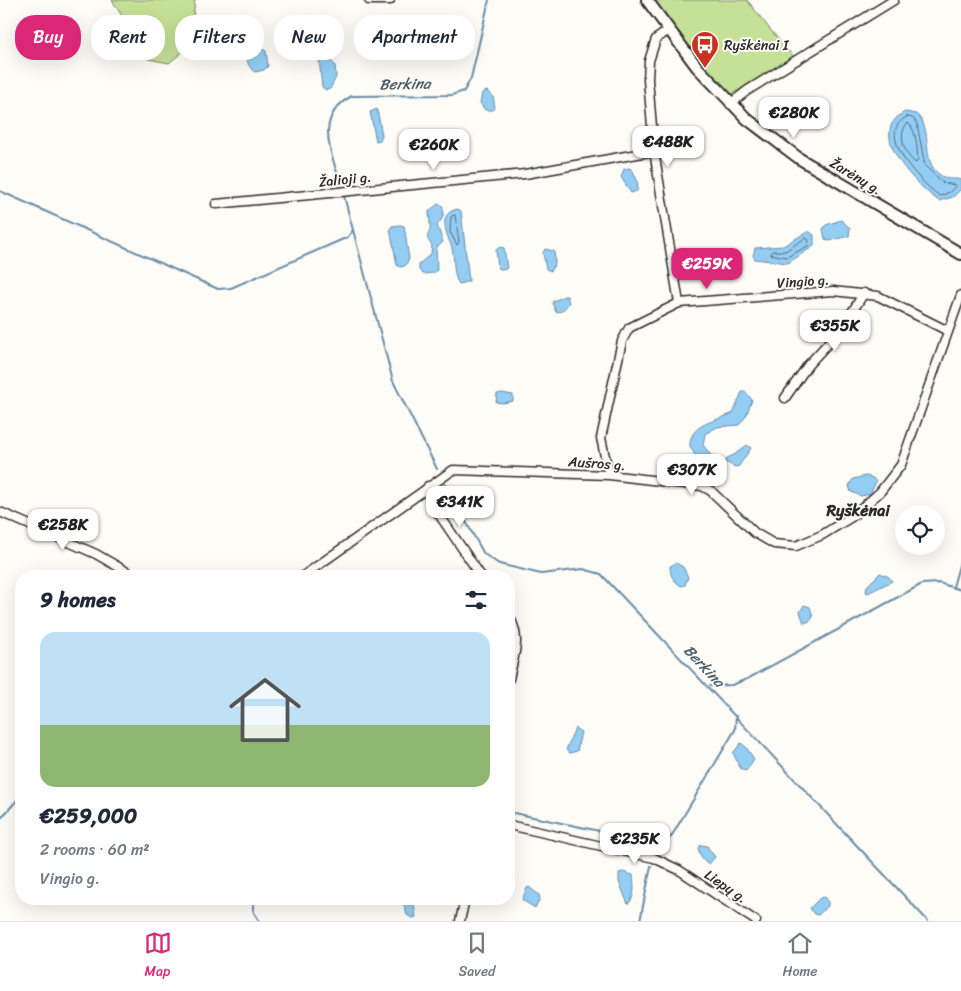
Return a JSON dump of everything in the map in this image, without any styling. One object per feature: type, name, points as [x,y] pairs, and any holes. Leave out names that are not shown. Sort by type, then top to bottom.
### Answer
[{"type":"main road","name":"Žarėnų g.","points":[[647,0],[697,68],[730,104],[765,134],[800,159],[961,254]]},
{"type":"street","points":[[369,0],[390,0]]},
{"type":"street","points":[[730,104],[748,90],[894,0]]},
{"type":"street","points":[[669,30],[656,39],[649,61],[654,151],[679,304]]},
{"type":"street","name":"Žalioji g.","points":[[216,204],[525,174],[654,151]]},
{"type":"street","name":"Vingio g.","points":[[608,475],[601,438],[622,341],[629,328],[679,304],[833,291],[864,293],[892,302],[948,330]]},
{"type":"street","points":[[785,398],[808,365],[842,328],[864,293]]},
{"type":"street","name":"Aušros g.","points":[[312,570],[453,470],[608,475],[702,486],[711,491],[755,533],[774,544],[796,546],[822,535],[853,516],[880,492],[901,466],[961,295]]},
{"type":"street","points":[[428,486],[442,520],[477,570]]},
{"type":"street","points":[[0,512],[96,554],[124,570]]},
{"type":"street","points":[[515,626],[517,641],[515,650]]},
{"type":"street","name":"Liepų g.","points":[[515,826],[654,858],[679,870],[756,921]]},
{"type":"street","points":[[460,921],[464,905]]},
{"type":"green space","points":[[112,0],[195,0],[193,15],[175,15],[175,58],[169,63],[153,60],[165,60],[165,15],[121,15]]},
{"type":"green space","points":[[653,0],[747,0],[794,57],[732,94],[715,80]]},
{"type":"green space","points":[[703,261],[723,261],[723,274],[703,274]]},
{"type":"water","points":[[264,50],[266,51],[268,66],[264,70],[255,72],[247,60],[264,60]]},
{"type":"water","points":[[319,60],[330,60],[335,65],[336,77],[330,89],[326,90],[322,87]]},
{"type":"water","points":[[487,91],[493,96],[495,108],[493,110],[485,110],[480,103],[482,93]]},
{"type":"water","points":[[377,109],[382,135],[380,140],[376,141],[370,112]]},
{"type":"water","points":[[905,112],[916,114],[922,121],[929,157],[937,173],[948,179],[961,180],[961,189],[953,197],[939,201],[919,184],[898,159],[892,146],[890,133],[894,121]]},
{"type":"water","points":[[630,168],[638,185],[637,191],[631,193],[621,177],[624,169]]},
{"type":"water","points":[[438,204],[442,205],[443,210],[442,218],[437,225],[443,242],[436,248],[437,270],[434,273],[423,274],[419,270],[419,264],[431,254],[432,245],[428,239],[430,228],[429,211]]},
{"type":"water","points":[[458,209],[461,211],[469,281],[459,284],[455,276],[452,248],[445,225],[447,215],[451,211]]},
{"type":"water","points":[[841,220],[850,228],[849,236],[829,241],[825,239],[823,229],[826,225]]},
{"type":"water","points":[[392,226],[404,226],[409,259],[405,266],[400,267],[397,265],[390,229]]},
{"type":"water","points":[[807,232],[814,235],[814,246],[788,263],[755,259],[753,256],[755,248],[783,246]]},
{"type":"water","points":[[500,247],[504,248],[507,268],[504,270],[498,268],[496,250]]},
{"type":"water","points":[[545,249],[554,251],[555,264],[551,271],[546,269],[543,253]]},
{"type":"water","points":[[567,296],[569,303],[562,311],[556,312],[552,302]]},
{"type":"water","points":[[742,392],[746,392],[752,400],[746,416],[739,425],[717,427],[705,434],[703,445],[713,458],[710,463],[700,464],[690,446],[694,432],[706,424],[733,413]]},
{"type":"water","points":[[497,394],[513,395],[513,401],[496,402]]},
{"type":"water","points":[[747,445],[751,448],[739,466],[735,467],[725,462],[727,458]]},
{"type":"water","points":[[866,476],[873,478],[876,482],[870,494],[861,496],[851,492],[849,486],[853,479]]},
{"type":"water","points":[[676,563],[683,567],[688,577],[685,585],[681,586],[671,575],[670,566]]},
{"type":"water","points":[[880,573],[889,577],[892,581],[868,593],[866,592],[867,586]]},
{"type":"water","points":[[804,605],[810,607],[813,617],[810,621],[804,623],[800,612]]},
{"type":"water","points":[[575,728],[581,732],[577,751],[570,753],[566,750]]},
{"type":"water","points":[[741,743],[754,759],[746,771],[740,768],[733,753]]},
{"type":"water","points":[[701,845],[707,846],[715,857],[709,864],[702,859],[698,849]]},
{"type":"water","points":[[623,872],[633,875],[633,894],[628,904],[619,882],[619,873]]},
{"type":"water","points":[[529,887],[539,895],[540,899],[535,908],[522,900]]},
{"type":"water","points":[[824,897],[828,902],[828,906],[818,915],[814,914],[810,908],[820,898]]},
{"type":"water","points":[[404,905],[414,905],[416,917],[412,918],[407,915]]},
{"type":"waterway","name":"Berkina","points":[[341,185],[328,136],[332,114],[340,104],[352,96],[452,95],[464,91],[471,78],[489,0]]},
{"type":"waterway","points":[[0,191],[218,289],[231,288],[348,237],[353,230]]},
{"type":"waterway","name":"Berkina","points":[[344,196],[393,381],[437,469]]},
{"type":"waterway","name":"Berkina","points":[[445,484],[484,554],[499,564],[541,574],[583,569],[601,574],[928,921]]},
{"type":"waterway","points":[[953,587],[961,558]]},
{"type":"waterway","points":[[710,686],[732,685],[747,679],[922,584],[939,583],[961,590]]},
{"type":"waterway","points":[[515,813],[657,843],[671,837],[735,730],[736,716]]},
{"type":"waterway","points":[[0,819],[15,803]]},
{"type":"waterway","points":[[655,851],[657,844]]},
{"type":"waterway","points":[[640,921],[651,866]]},
{"type":"waterway","points":[[253,905],[253,910],[260,921]]},
{"type":"place","name":"Ryškėnai I","points":[[705,69]]},
{"type":"district","name":"Ryškėnai","points":[[858,510]]}]
